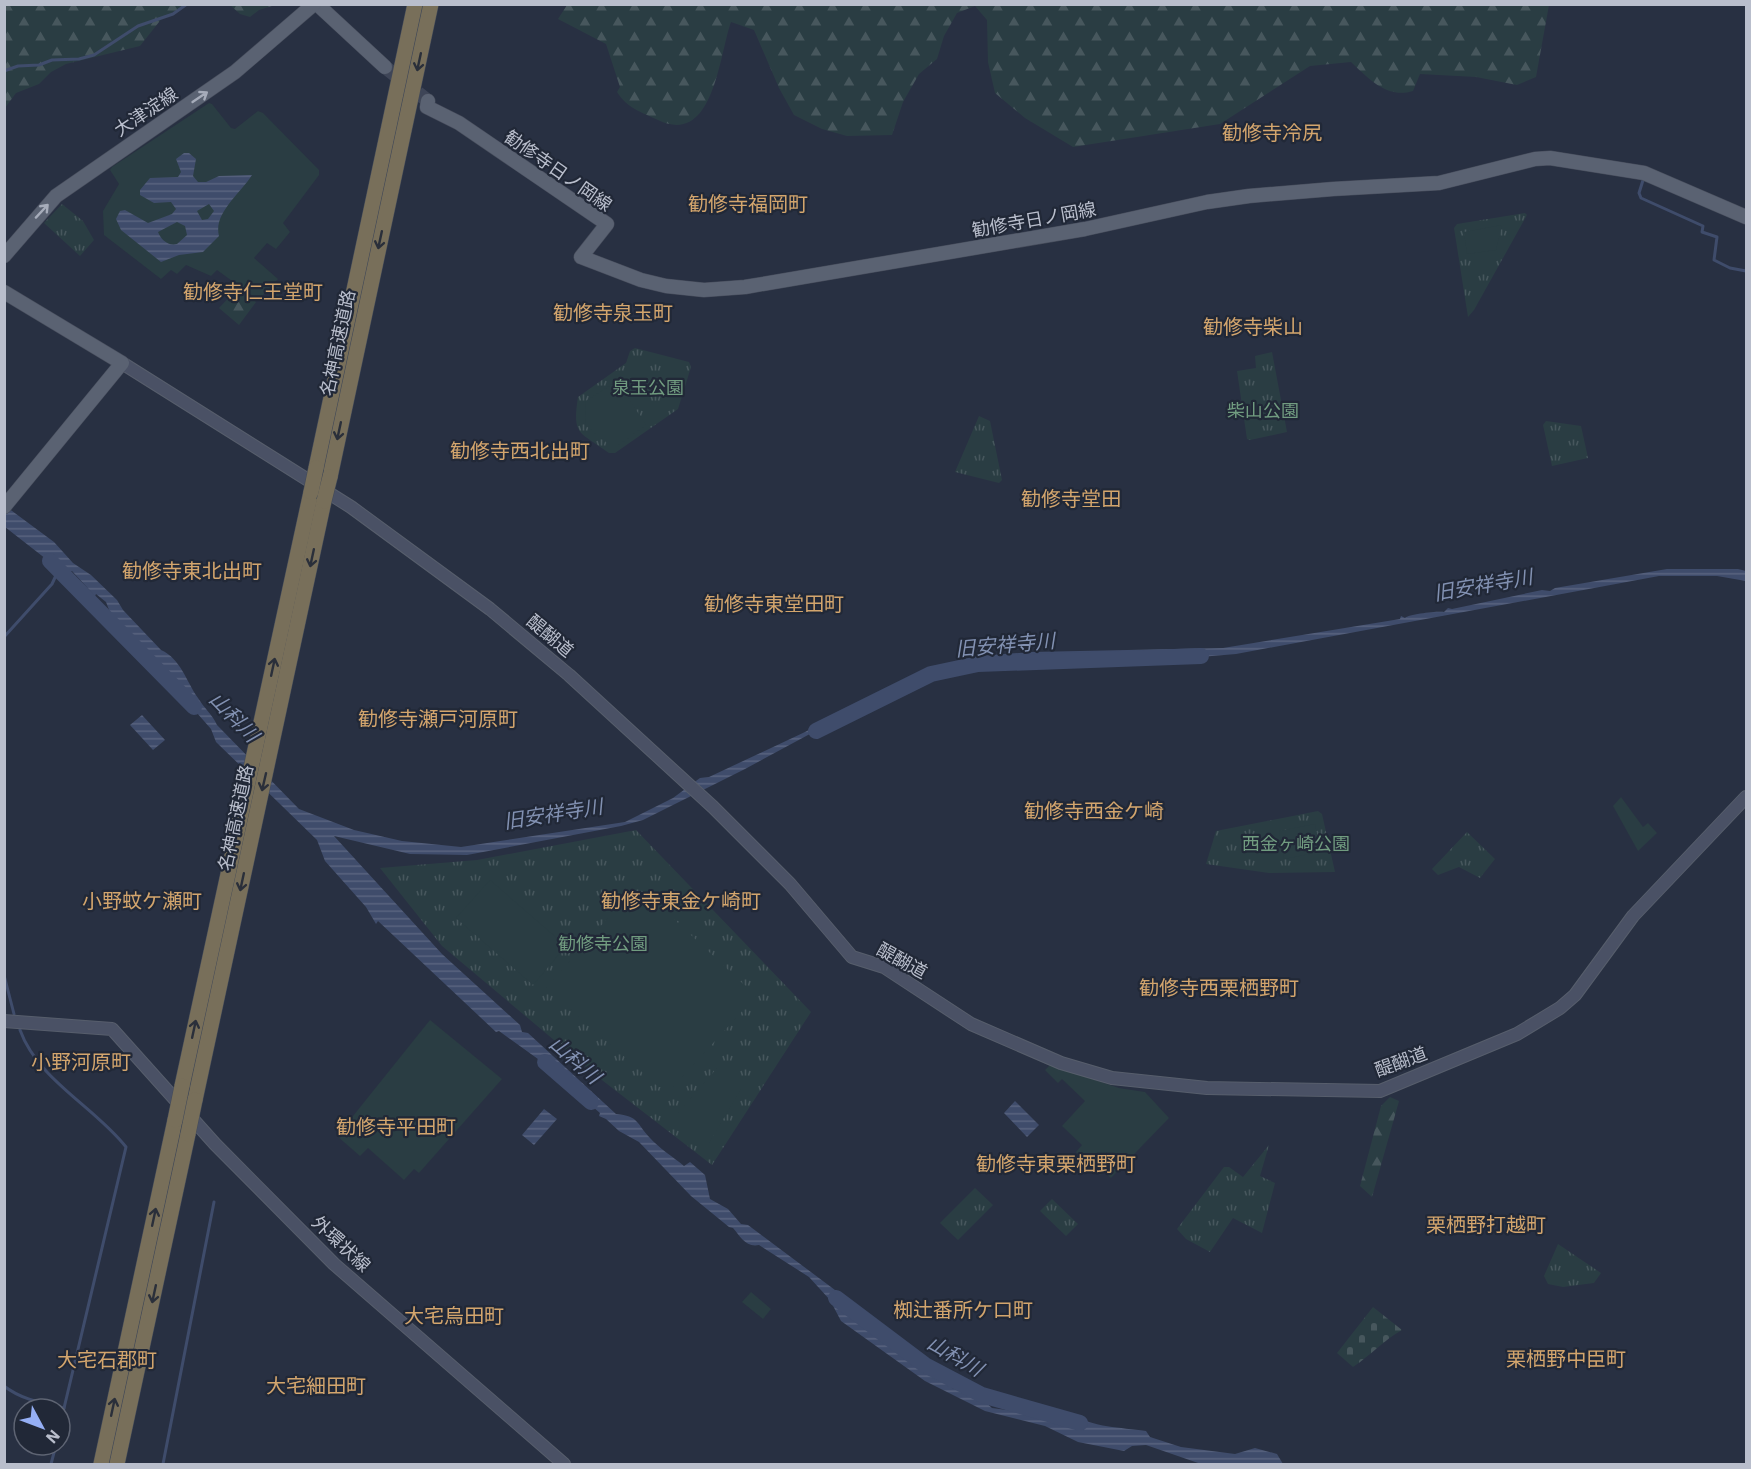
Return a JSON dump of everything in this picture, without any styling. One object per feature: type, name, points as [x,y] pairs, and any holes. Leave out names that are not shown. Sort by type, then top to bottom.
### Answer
[{"type":"highway","name":"名神高速道路","points":[[101,1464],[415,4]]},
{"type":"highway","name":"名神高速道路","points":[[117,1464],[431,4]]},
{"type":"main road","points":[[315,4],[385,67]]},
{"type":"main road","name":"大津淀線","points":[[4,256],[56,196],[235,72],[315,4]]},
{"type":"main road","name":"勧修寺日ノ岡線","points":[[428,101],[427,107],[435,113],[459,123],[607,224],[581,257],[640,280],[681,288],[728,289],[780,282],[1138,220],[1164,211],[1249,196],[1386,184],[1438,183],[1536,159],[1550,158],[1644,173],[1746,217]]},
{"type":"main road","points":[[4,292],[122,363],[8,502]]},
{"type":"main road","name":"醍醐道","points":[[122,363],[351,507],[474,597],[569,675],[705,799],[790,884],[852,957],[884,968],[971,1024],[1061,1063],[1112,1078],[1150,1084],[1207,1088],[1380,1091],[1518,1034],[1560,1008],[1575,994],[1613,941],[1657,888],[1746,797]]},
{"type":"main road","name":"外環状線","points":[[4,1021],[112,1029],[215,1144],[334,1264],[564,1464]]},
{"type":"green space","points":[[5,4],[188,5],[163,17],[140,46],[66,64],[51,72],[39,84],[16,93],[5,108]]},
{"type":"green space","points":[[230,5],[275,5],[259,10],[250,17],[240,14]]},
{"type":"green space","points":[[567,5],[1549,5],[1536,77],[1517,85],[1476,77],[1420,74],[1413,91],[1404,93],[1379,86],[1351,62],[1310,66],[1220,124],[1073,147],[1025,118],[995,93],[988,62],[987,20],[975,6],[957,13],[944,36],[937,59],[919,74],[903,102],[892,135],[847,136],[822,129],[794,115],[779,88],[754,30],[731,22],[711,94],[703,110],[691,121],[677,125],[658,120],[630,106],[617,92],[620,87],[606,44],[558,19]]},
{"type":"green space","points":[[209,103],[231,128],[235,129],[258,111],[263,113],[319,170],[319,175],[283,223],[290,232],[276,249],[267,243],[254,258],[278,279],[274,283],[283,290],[277,298],[268,290],[258,300],[217,270],[211,276],[186,265],[177,274],[171,270],[161,279],[104,235],[103,211],[119,184],[110,170],[112,167]]},
{"type":"green space","points":[[62,204],[83,221],[94,240],[80,256],[44,223]]},
{"type":"green space","points":[[1525,213],[1527,215],[1468,317],[1454,228],[1457,224]]},
{"type":"green space","points":[[1502,225],[1496,250],[1467,254],[1464,232]]},
{"type":"green space","points":[[238,288],[256,302],[239,325],[219,308]]},
{"type":"green space","name":"泉玉公園","points":[[635,348],[689,362],[691,367],[678,409],[615,453],[609,453],[584,436],[577,426],[578,397],[626,363],[630,351]]},
{"type":"green space","name":"柴山公園","points":[[1272,352],[1287,432],[1250,440],[1247,439],[1237,371],[1256,368],[1255,356]]},
{"type":"green space","points":[[617,381],[646,425],[616,447],[612,447],[585,425],[586,401]]},
{"type":"green space","points":[[979,416],[990,421],[1002,480],[999,483],[955,472]]},
{"type":"green space","points":[[1546,421],[1581,426],[1588,458],[1552,466],[1543,425]]},
{"type":"green space","points":[[1621,797],[1643,827],[1648,823],[1657,833],[1638,851],[1613,806]]},
{"type":"green space","name":"西金ヶ崎公園","points":[[1318,811],[1322,814],[1335,872],[1269,873],[1206,864],[1216,831]]},
{"type":"green space","points":[[1315,824],[1320,852],[1284,859],[1279,831]]},
{"type":"green space","name":"勧修寺公園","points":[[636,830],[811,1012],[712,1165],[598,1077],[442,946],[380,868],[477,860]]},
{"type":"green space","points":[[1467,832],[1495,859],[1480,878],[1459,867],[1438,875],[1432,869]]},
{"type":"green space","points":[[490,880],[566,946],[533,985],[456,918]]},
{"type":"green space","points":[[645,892],[756,996],[673,1087],[659,1087],[546,988],[630,893]]},
{"type":"green space","points":[[430,1020],[502,1079],[419,1173],[414,1169],[404,1180],[368,1148],[360,1156],[337,1136]]},
{"type":"green space","points":[[1050,1065],[1119,1088],[1145,1092],[1169,1118],[1111,1178],[1104,1171],[1100,1175],[1076,1152],[1082,1145],[1062,1126],[1085,1101],[1062,1079],[1058,1083],[1045,1070]]},
{"type":"green space","points":[[717,1068],[741,1089],[709,1143],[678,1113]]},
{"type":"green space","points":[[1390,1097],[1399,1101],[1372,1197],[1360,1186],[1381,1106]]},
{"type":"green space","points":[[1269,1145],[1260,1176],[1275,1183],[1262,1233],[1233,1218],[1210,1252],[1186,1239],[1177,1229],[1224,1167],[1229,1167],[1243,1177]]},
{"type":"green space","points":[[975,1188],[993,1205],[958,1240],[940,1223]]},
{"type":"green space","points":[[1052,1199],[1078,1224],[1066,1236],[1040,1211]]},
{"type":"green space","points":[[1558,1244],[1601,1273],[1594,1283],[1563,1287],[1548,1284],[1544,1276]]},
{"type":"green space","points":[[751,1292],[771,1309],[763,1319],[742,1302]]},
{"type":"green space","points":[[1373,1307],[1402,1330],[1353,1367],[1337,1353]]},
{"type":"water","points":[[184,153],[189,153],[196,159],[193,176],[198,182],[206,182],[219,176],[252,175],[224,211],[218,228],[219,236],[203,252],[179,255],[161,262],[121,230],[116,219],[120,211],[125,210],[148,223],[172,214],[176,209],[171,202],[154,203],[140,195],[140,190],[150,178],[178,177],[181,172],[176,159]],"holes":[[[209,204],[214,211],[208,219],[202,220],[197,211]],[[177,222],[185,226],[187,235],[177,244],[168,243],[158,232]]]},
{"type":"water","points":[[4,505],[54,542],[73,563],[91,575],[117,600],[123,610],[161,650],[174,659],[217,725],[299,809],[354,830],[402,841],[461,847],[625,822],[673,798],[700,778],[709,777],[805,732],[884,689],[930,669],[963,660],[990,655],[1032,652],[1223,648],[1400,619],[1401,616],[1405,618],[1430,612],[1444,612],[1448,608],[1667,569],[1738,569],[1746,571],[1746,581],[1717,576],[1659,576],[1236,654],[1188,658],[1165,654],[1132,659],[1117,656],[1034,658],[951,669],[899,686],[745,769],[643,820],[621,826],[467,855],[410,854],[334,836],[442,954],[520,1025],[522,1032],[528,1033],[616,1114],[629,1116],[636,1121],[654,1142],[684,1166],[690,1162],[705,1175],[710,1199],[728,1209],[741,1224],[748,1225],[839,1293],[867,1328],[897,1350],[910,1349],[921,1369],[943,1371],[952,1388],[982,1399],[992,1408],[1030,1413],[1040,1419],[1071,1414],[1089,1422],[1146,1431],[1150,1437],[1181,1447],[1235,1454],[1255,1448],[1277,1454],[1283,1464],[1201,1464],[1146,1445],[1132,1446],[1124,1451],[1078,1442],[1045,1426],[985,1411],[925,1381],[841,1321],[830,1300],[809,1277],[759,1245],[750,1245],[744,1241],[733,1228],[691,1196],[639,1142],[599,1116],[600,1113],[579,1095],[570,1082],[499,1031],[496,1032],[378,921],[376,924],[366,907],[325,861],[317,840],[216,742],[211,729],[182,696],[168,673],[111,615],[106,602],[96,594],[95,596],[72,571],[67,572],[67,576],[58,574],[55,566],[5,527]]},
{"type":"water","points":[[142,715],[165,740],[153,750],[130,725]]},
{"type":"water","points":[[1015,1101],[1039,1125],[1027,1137],[1004,1113]]},
{"type":"water","points":[[544,1109],[557,1119],[534,1145],[522,1135]]},
{"type":"waterway","points":[[4,71],[18,66],[39,65],[52,60],[79,59],[94,55],[138,26],[173,14],[187,4]]},
{"type":"waterway","points":[[1644,177],[1639,193],[1641,198],[1703,226],[1702,232],[1717,237],[1714,260],[1730,268],[1746,271]]},
{"type":"waterway","name":"山科川","points":[[50,561],[194,707]]},
{"type":"waterway","points":[[4,637],[52,584],[58,571]]},
{"type":"waterway","name":"旧安祥寺川","points":[[816,731],[931,674],[978,664],[1201,656]]},
{"type":"waterway","points":[[4,975],[14,1014]]},
{"type":"waterway","points":[[20,1030],[28,1048],[40,1064],[126,1147],[67,1397]]},
{"type":"waterway","name":"山科川","points":[[545,1062],[591,1102]]},
{"type":"waterway","points":[[163,1464],[214,1202]]},
{"type":"waterway","name":"山科川","points":[[836,1298],[925,1365],[982,1395],[1080,1423]]},
{"type":"waterway","points":[[4,1386],[23,1397]]},
{"type":"waterway","points":[[51,1464],[53,1457]]},
{"type":"tunnel","points":[[385,67],[428,101]]},
{"type":"district","name":"勧修寺冷尻","points":[[1272,133]]},
{"type":"district","name":"勧修寺福岡町","points":[[748,204]]},
{"type":"district","name":"勧修寺仁王堂町","points":[[253,292]]},
{"type":"district","name":"勧修寺泉玉町","points":[[613,313]]},
{"type":"district","name":"勧修寺柴山","points":[[1253,327]]},
{"type":"district","name":"勧修寺西北出町","points":[[520,451]]},
{"type":"district","name":"勧修寺堂田","points":[[1071,499]]},
{"type":"district","name":"勧修寺東北出町","points":[[192,571]]},
{"type":"district","name":"勧修寺東堂田町","points":[[774,604]]},
{"type":"district","name":"勧修寺瀬戸河原町","points":[[438,719]]},
{"type":"district","name":"勧修寺西金ケ崎","points":[[1094,811]]},
{"type":"district","name":"小野蚊ケ瀬町","points":[[142,901]]},
{"type":"district","name":"勧修寺東金ケ崎町","points":[[681,901]]},
{"type":"district","name":"勧修寺西栗栖野町","points":[[1219,988]]},
{"type":"district","name":"小野河原町","points":[[81,1062]]},
{"type":"district","name":"勧修寺平田町","points":[[396,1127]]},
{"type":"district","name":"勧修寺東栗栖野町","points":[[1056,1164]]},
{"type":"district","name":"栗栖野打越町","points":[[1486,1225]]},
{"type":"district","name":"椥辻番所ケ口町","points":[[963,1310]]},
{"type":"district","name":"大宅烏田町","points":[[454,1316]]},
{"type":"district","name":"栗栖野中臣町","points":[[1566,1359]]},
{"type":"district","name":"大宅石郡町","points":[[107,1360]]},
{"type":"district","name":"大宅細田町","points":[[316,1386]]}]
